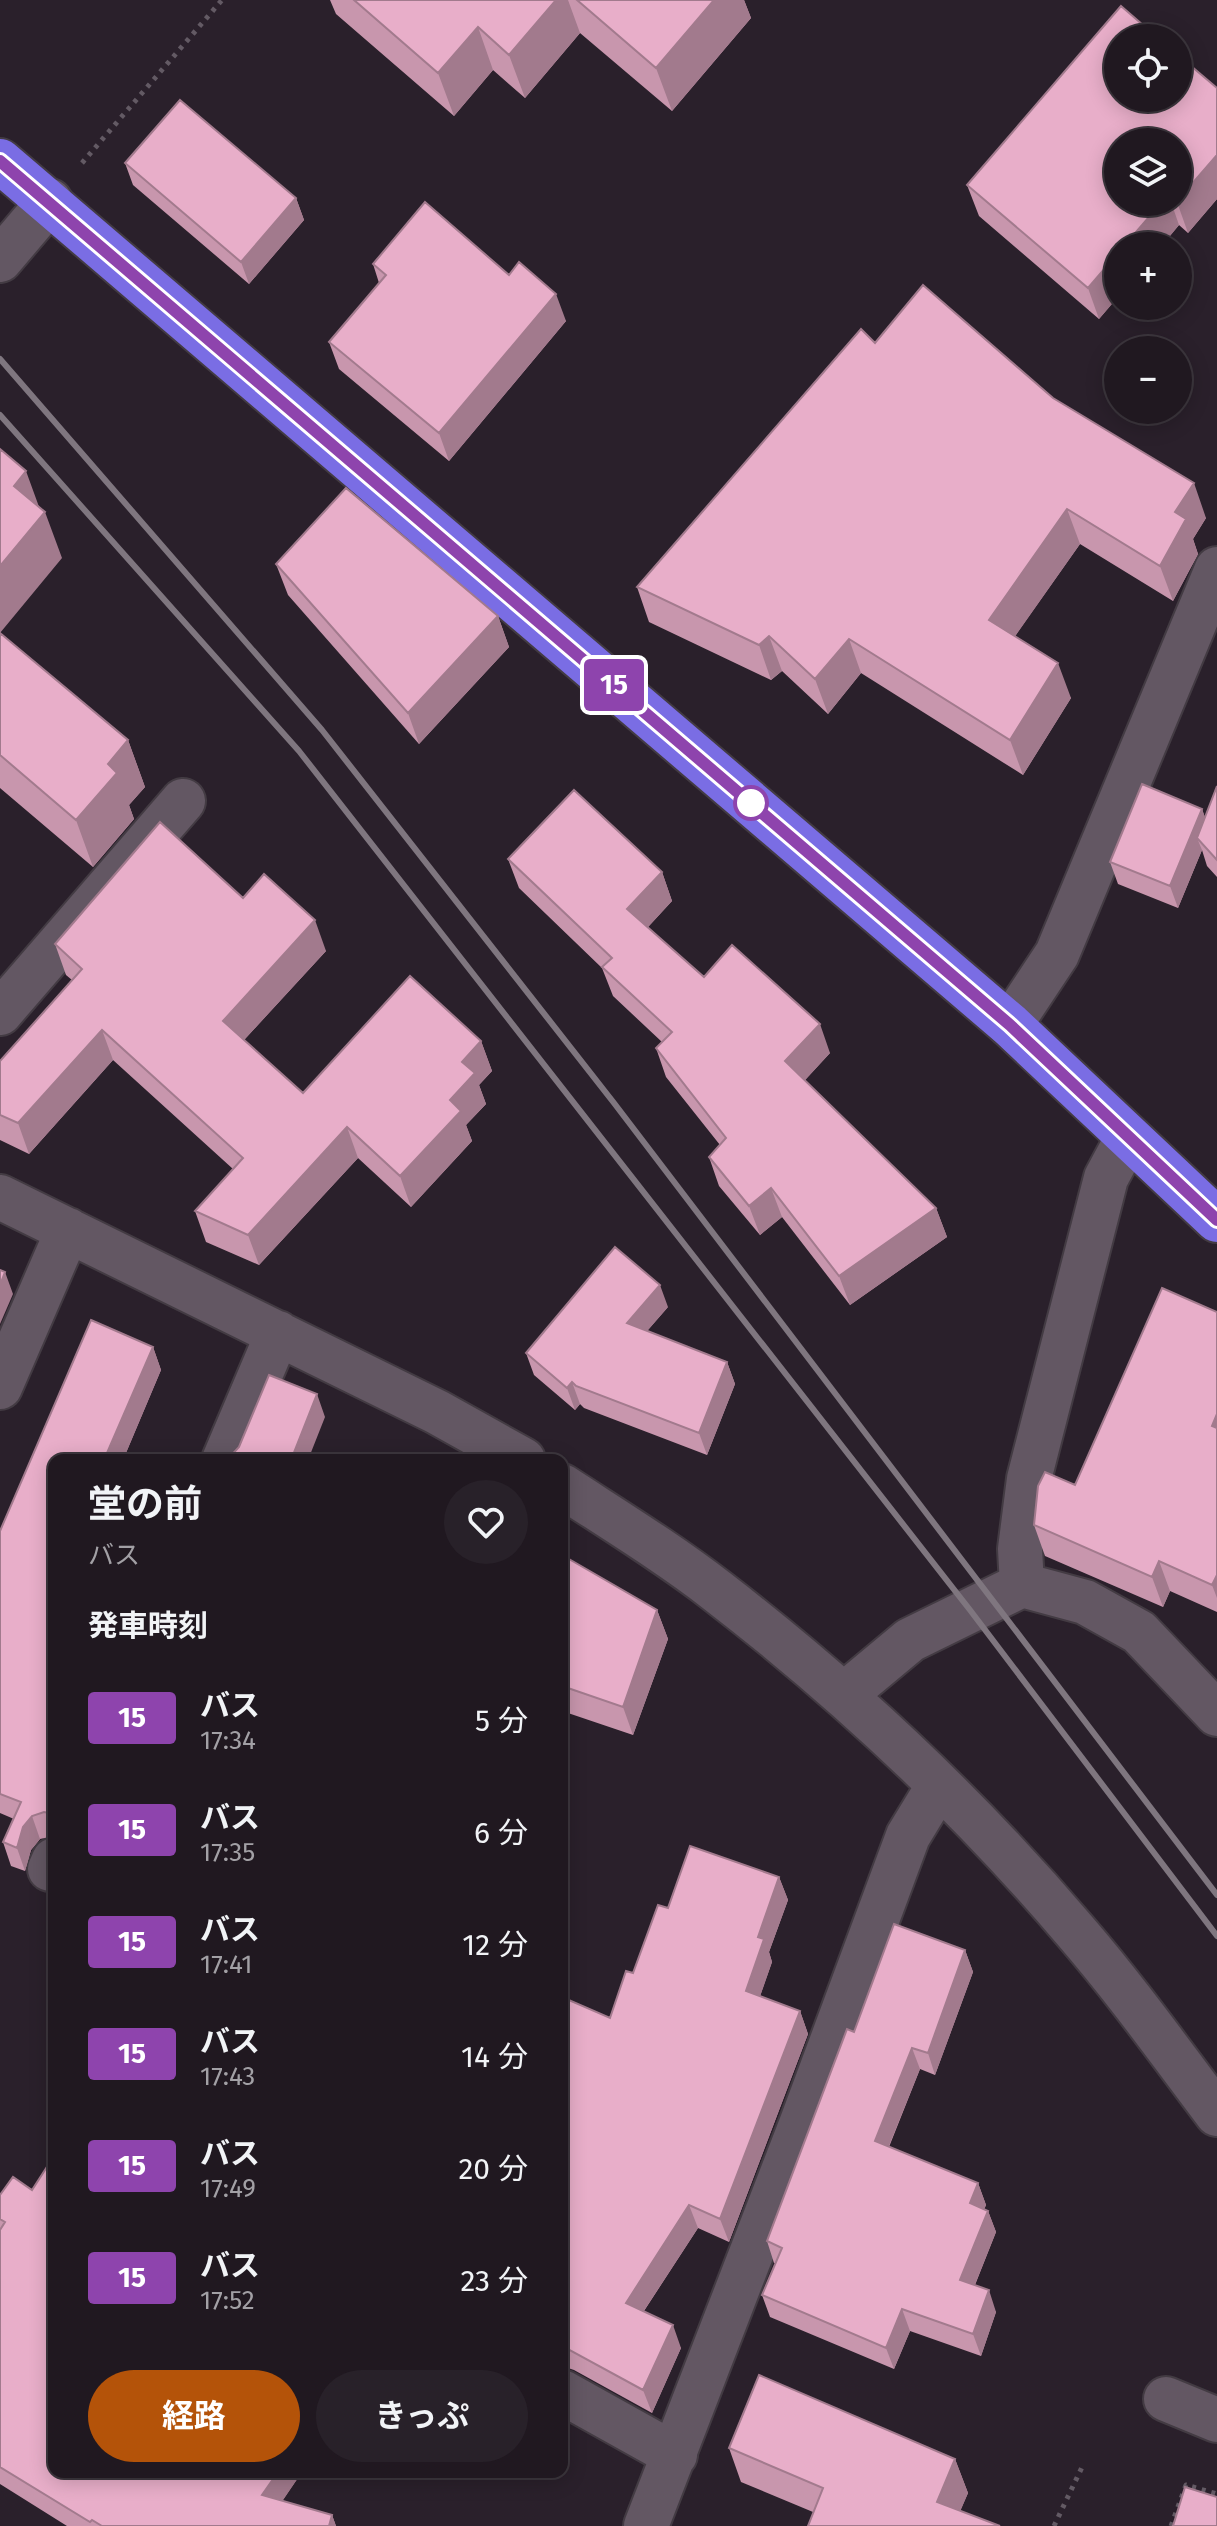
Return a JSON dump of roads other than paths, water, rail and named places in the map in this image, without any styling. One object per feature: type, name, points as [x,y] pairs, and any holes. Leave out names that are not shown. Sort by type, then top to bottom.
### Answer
[{"type":"highway","points":[[0,161],[1010,1025],[1217,1220]]},
{"type":"street","points":[[0,260],[50,201]]},
{"type":"street","points":[[1010,1025],[1057,954],[1217,569]]},
{"type":"street","points":[[0,1013],[183,801]]},
{"type":"street","points":[[1022,1585],[1020,1549],[1029,1479],[1106,1178],[1128,1137]]},
{"type":"street","points":[[0,1197],[437,1412],[511,1454]]},
{"type":"street","points":[[0,1387],[68,1230]]},
{"type":"street","points":[[227,1454],[278,1333]]},
{"type":"street","points":[[568,1490],[715,1589],[844,1695],[939,1785],[1006,1853],[1077,1933],[1217,2114]]},
{"type":"street","points":[[844,1695],[910,1640],[1022,1585],[1085,1602],[1139,1632],[1217,1714]]},
{"type":"street","points":[[646,2526],[797,2136],[908,1836],[939,1785]]},
{"type":"street","points":[[568,2395],[675,2455]]},
{"type":"street","points":[[1166,2399],[1217,2420]]},
{"type":"railway","points":[[0,359],[322,730],[614,1103],[1217,1895]]},
{"type":"railway","points":[[0,415],[299,751],[970,1610],[1217,1936]]}]
